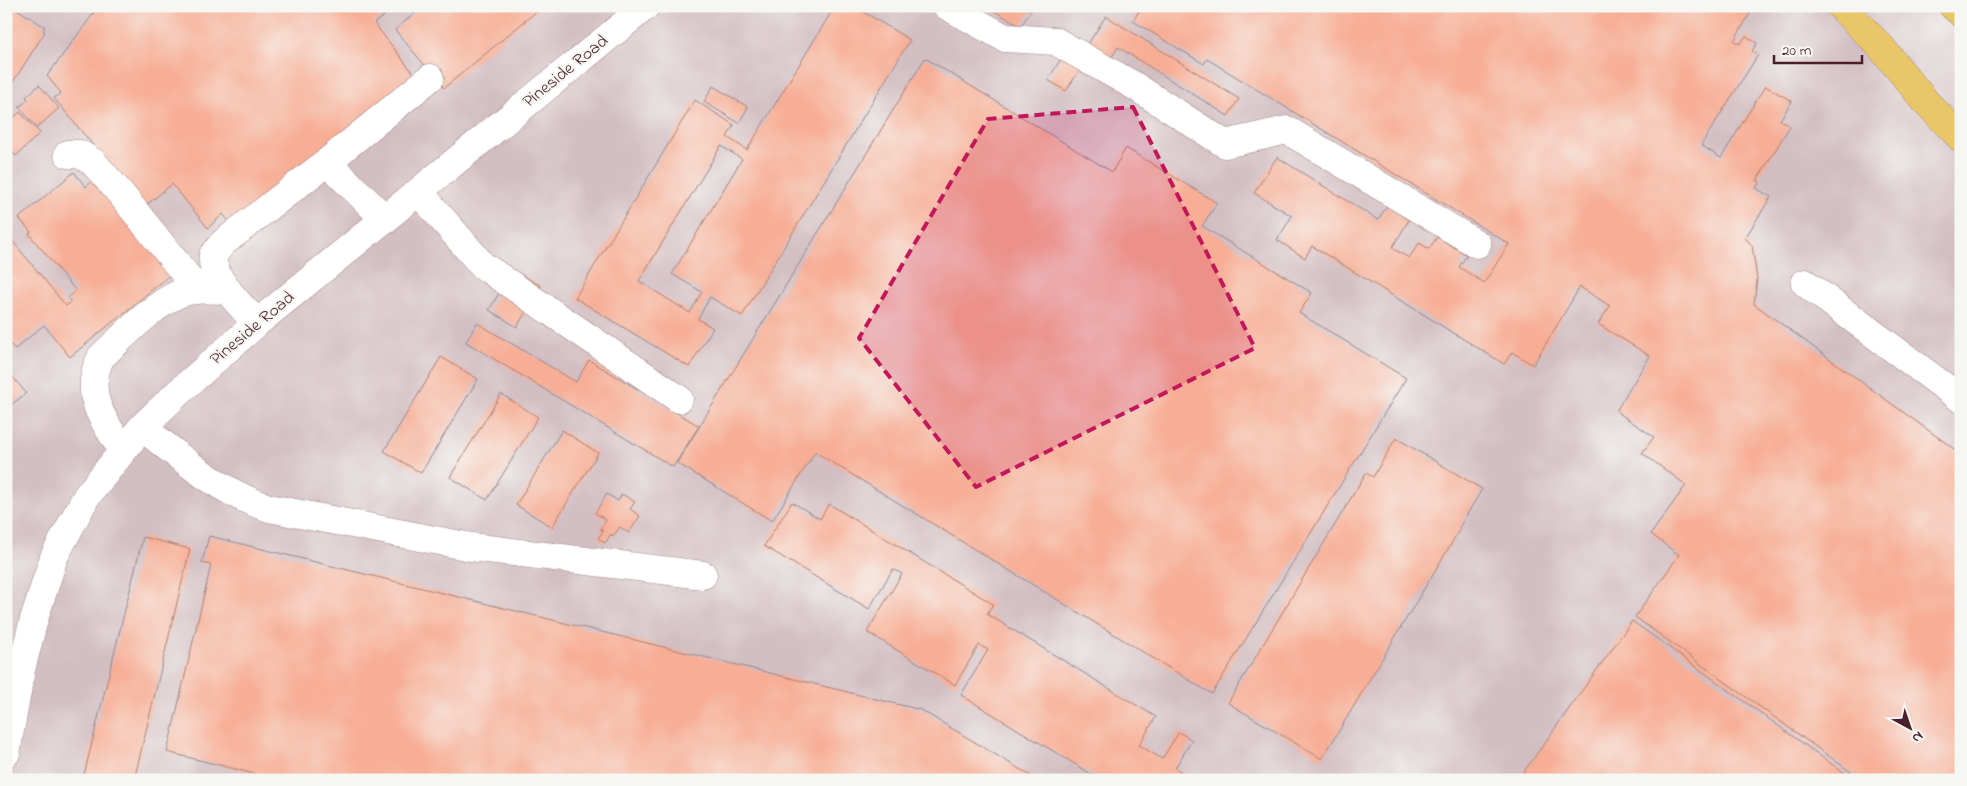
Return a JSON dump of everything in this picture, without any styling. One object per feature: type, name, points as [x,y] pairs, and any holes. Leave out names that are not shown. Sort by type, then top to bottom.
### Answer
[{"type":"main road","points":[[1840,6],[1880,46],[1926,102],[1961,138]]},
{"type":"main road","points":[[1953,6],[1961,13]]},
{"type":"street","name":"Pineside Road","points":[[6,753],[23,661],[54,557],[86,497],[142,427],[258,324],[646,6]]},
{"type":"street","points":[[955,8],[1005,38],[1055,40],[1132,85],[1225,144],[1287,130],[1477,244]]},
{"type":"street","points":[[258,324],[228,290],[212,259],[215,250],[430,78]]},
{"type":"street","points":[[68,154],[80,154],[93,162],[198,290]]},
{"type":"street","points":[[327,162],[386,220]]},
{"type":"street","points":[[419,192],[482,265],[679,399]]},
{"type":"street","points":[[1805,283],[1961,399]]},
{"type":"street","points":[[124,450],[95,403],[93,391],[96,367],[101,356],[156,308],[178,294],[198,290],[228,290]]},
{"type":"street","points":[[142,427],[218,484],[248,501],[269,508],[471,547],[703,575]]},
{"type":"highlighted area","points":[[1133,107],[1255,348],[976,487],[859,338],[988,119]]},
{"type":"shaded area","points":[[6,6],[1950,6],[1961,15],[1961,780],[6,780]]},
{"type":"building","points":[[6,6],[12,6],[45,27],[43,30],[45,32],[6,93]]},
{"type":"building","points":[[99,6],[376,6],[384,16],[374,23],[414,74],[232,225],[223,214],[208,228],[172,184],[144,207],[54,98],[61,93],[47,76]]},
{"type":"building","points":[[423,6],[543,6],[444,88],[395,30]]},
{"type":"building","points":[[835,6],[854,6],[910,40],[742,316],[710,297],[698,319],[713,328],[689,367],[575,298],[695,100],[734,125],[727,137],[747,150]],"holes":[[[721,146],[742,159],[672,274],[702,292],[690,313],[639,281]]]},
{"type":"building","points":[[985,6],[1034,6],[1021,26]]},
{"type":"building","points":[[1142,6],[1749,6],[1753,8],[1734,41],[1740,44],[1746,36],[1757,43],[1752,51],[1758,55],[1701,145],[1721,158],[1765,86],[1792,101],[1780,120],[1790,126],[1757,180],[1760,182],[1756,188],[1771,197],[1745,238],[1752,245],[1757,279],[1754,304],[1961,454],[1961,780],[1862,780],[1635,617],[1679,555],[1651,534],[1686,485],[1642,453],[1654,437],[1616,411],[1650,356],[1598,324],[1610,306],[1580,287],[1533,365],[1512,352],[1504,364],[1312,246],[1305,258],[1277,240],[1292,216],[1254,193],[1277,157],[1378,220],[1387,206],[1409,220],[1392,248],[1409,258],[1419,243],[1429,249],[1437,237],[1467,255],[1459,267],[1484,283],[1509,244],[1207,59],[1204,64],[1133,21]]},
{"type":"building","points":[[1106,16],[1239,99],[1228,116],[1118,47],[1111,58],[1088,44]]},
{"type":"building","points":[[1065,52],[1084,63],[1066,91],[1048,80]]},
{"type":"building","points":[[925,58],[1112,172],[1126,148],[1217,203],[1202,226],[1312,293],[1299,313],[1406,378],[1212,694],[815,452],[772,521],[677,463]]},
{"type":"building","points":[[39,85],[59,108],[37,128],[19,107],[28,100],[26,97]]},
{"type":"building","points":[[713,86],[748,107],[739,123],[704,102]]},
{"type":"building","points":[[20,112],[40,133],[16,156],[6,146],[6,124]]},
{"type":"building","points":[[74,172],[86,187],[94,179],[175,271],[70,357],[44,325],[15,349],[10,344],[6,348],[6,233],[66,306],[71,302],[68,298],[76,291],[29,234],[31,232],[19,218]]},
{"type":"building","points":[[513,270],[541,286],[517,327],[489,310]]},
{"type":"building","points":[[477,323],[576,382],[589,360],[699,426],[673,467],[466,342]]},
{"type":"building","points":[[441,357],[478,379],[421,473],[384,451]]},
{"type":"building","points":[[6,369],[26,393],[6,409]]},
{"type":"building","points":[[501,394],[538,417],[487,500],[450,477]]},
{"type":"building","points":[[562,430],[598,453],[552,527],[516,505]]},
{"type":"building","points":[[1396,438],[1482,489],[1322,759],[1228,703],[1366,473],[1373,477]]},
{"type":"building","points":[[607,494],[618,501],[622,494],[635,502],[630,509],[640,516],[629,533],[620,527],[613,536],[611,534],[605,543],[598,538],[603,531],[600,529],[606,520],[595,513]]},
{"type":"building","points":[[792,502],[820,519],[829,504],[993,604],[987,614],[1156,717],[1139,745],[1162,759],[1179,732],[1192,740],[1175,768],[1184,774],[1180,780],[1101,780],[961,695],[988,650],[979,645],[955,685],[867,632],[902,574],[893,569],[869,609],[764,546]]},
{"type":"building","points":[[209,536],[921,710],[1038,780],[279,780],[167,752],[211,565],[202,563]]},
{"type":"building","points":[[143,537],[190,549],[134,780],[85,780],[83,779]]},
{"type":"building","points":[[1632,621],[1854,780],[1518,780]]}]
